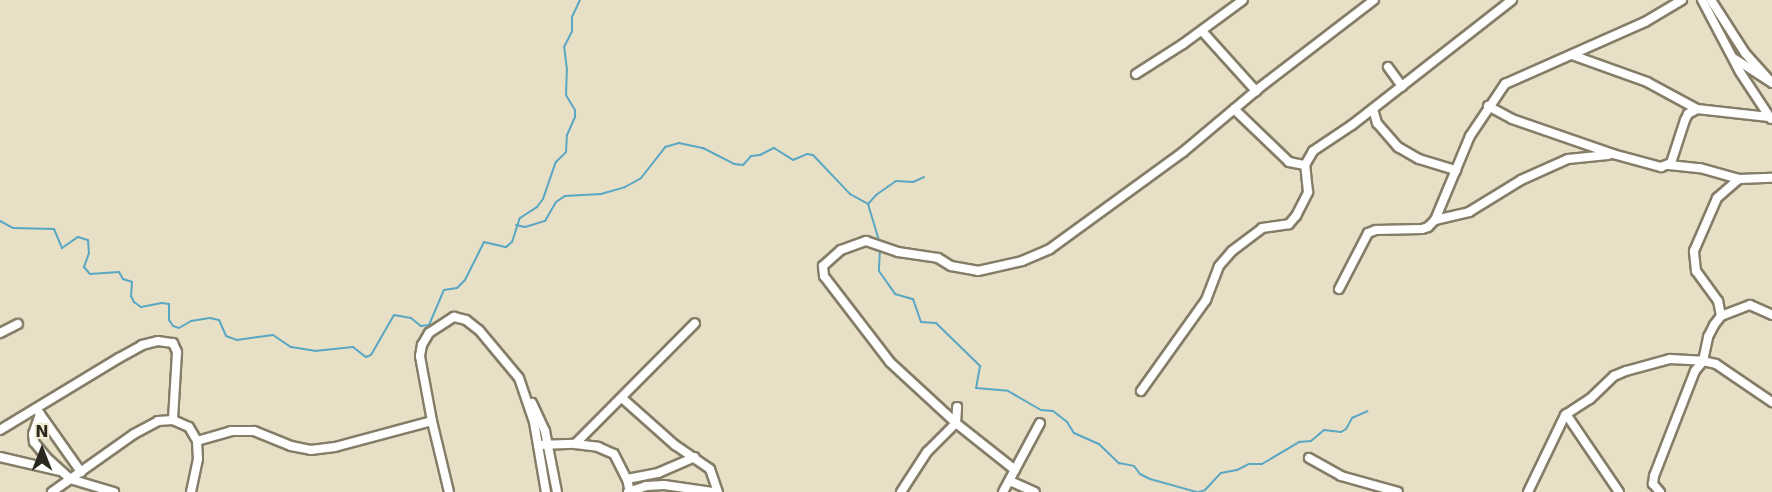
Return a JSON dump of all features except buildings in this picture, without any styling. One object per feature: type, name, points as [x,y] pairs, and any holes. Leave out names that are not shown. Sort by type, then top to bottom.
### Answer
[{"type":"street","points":[[1136,74],[1202,31],[1244,0]]},
{"type":"street","points":[[1016,470],[956,423],[896,368],[870,338],[842,297],[824,276],[823,266],[847,246],[866,241],[898,252],[938,258],[951,266],[978,271],[1023,261],[1050,249],[1183,152],[1256,90],[1374,0]]},
{"type":"street","points":[[1141,391],[1206,300],[1219,266],[1232,251],[1262,228],[1289,224],[1296,216],[1308,192],[1305,165],[1313,151],[1373,109],[1512,0]]},
{"type":"street","points":[[1339,289],[1368,233],[1376,230],[1422,229],[1435,220],[1470,136],[1488,106],[1505,84],[1646,22],[1682,0]]},
{"type":"street","points":[[1702,0],[1732,57],[1770,119]]},
{"type":"street","points":[[1711,0],[1746,53],[1772,83]]},
{"type":"street","points":[[1202,31],[1256,90]]},
{"type":"street","points":[[1572,55],[1647,82],[1697,110],[1770,119]]},
{"type":"street","points":[[1732,57],[1772,83]]},
{"type":"street","points":[[1388,67],[1402,86]]},
{"type":"street","points":[[1488,106],[1512,119],[1656,167],[1669,165],[1700,168],[1739,179],[1772,177]]},
{"type":"street","points":[[1234,109],[1289,162],[1305,165]]},
{"type":"street","points":[[1373,109],[1377,123],[1398,147],[1419,159],[1456,171]]},
{"type":"street","points":[[1669,165],[1688,114],[1697,110]]},
{"type":"street","points":[[1435,220],[1470,212],[1521,180],[1568,159],[1613,154]]},
{"type":"street","points":[[1721,316],[1718,301],[1696,272],[1694,251],[1717,198],[1739,179]]},
{"type":"street","points":[[1660,492],[1653,484],[1654,476],[1695,371],[1703,361],[1710,332],[1721,316],[1750,305],[1772,315]]},
{"type":"street","points":[[449,492],[421,370],[422,345],[429,333],[454,317],[472,325],[500,352],[519,378],[540,417],[557,492]]},
{"type":"street","points":[[575,444],[695,323]]},
{"type":"street","points":[[0,333],[18,324]]},
{"type":"street","points":[[0,430],[38,411],[142,345],[158,341],[173,343],[177,352],[173,420]]},
{"type":"street","points":[[1528,492],[1566,414],[1590,399],[1614,376],[1626,371],[1670,359],[1703,361],[1716,364],[1772,402]]},
{"type":"street","points":[[527,395],[546,492]]},
{"type":"street","points":[[622,398],[675,445],[710,469],[716,479],[718,492]]},
{"type":"street","points":[[901,492],[927,452],[956,423],[957,408]]},
{"type":"street","points":[[38,411],[33,434],[34,442],[60,471],[70,478],[114,492]]},
{"type":"street","points":[[38,411],[81,472]]},
{"type":"street","points":[[1566,414],[1619,492]]},
{"type":"street","points":[[52,492],[134,434],[158,421],[173,420],[189,427],[197,441],[198,459],[191,492]]},
{"type":"street","points":[[197,441],[231,430],[254,431],[291,446],[311,450],[335,447],[432,421]]},
{"type":"street","points":[[1003,492],[1040,423]]},
{"type":"street","points":[[538,445],[575,444],[598,447],[614,454],[627,478],[629,492],[646,486],[664,485],[713,492]]},
{"type":"street","points":[[0,457],[60,471]]},
{"type":"street","points":[[627,478],[658,472],[695,457]]},
{"type":"street","points":[[1309,458],[1341,476],[1398,492]]},
{"type":"street","points":[[1010,481],[1035,492]]},
{"type":"waterway","points":[[0,221],[13,228],[54,229],[62,248],[78,237],[88,240],[89,253],[84,267],[90,274],[119,272],[123,279],[132,282],[131,296],[134,302],[141,307],[169,304],[169,320],[173,326],[179,328],[191,321],[210,318],[219,320],[226,336],[237,340],[273,335],[291,347],[315,351],[353,347],[366,357],[371,355],[394,315],[411,318],[421,326],[429,325],[444,290],[457,288],[465,280],[484,242],[506,247],[512,242],[520,218],[537,207],[543,199],[556,162],[566,152],[567,135],[575,117],[575,110],[566,95],[567,70],[564,47],[572,31],[572,17],[580,0]]},
{"type":"waterway","points":[[516,225],[525,227],[545,221],[556,202],[565,196],[601,194],[625,187],[641,178],[665,147],[679,143],[703,148],[734,164],[743,165],[751,156],[760,155],[774,148],[793,160],[807,154],[813,155],[850,194],[868,204]]},
{"type":"waterway","points":[[880,244],[868,204],[876,195],[896,181],[913,182],[924,177]]},
{"type":"waterway","points":[[880,249],[879,271],[895,294],[913,299],[921,322],[936,323],[980,366],[976,388],[1008,391],[1041,410],[1053,411],[1067,422],[1074,433],[1099,444],[1119,463],[1134,466],[1140,474],[1150,479],[1197,492]]},
{"type":"waterway","points":[[1199,492],[1205,490],[1221,473],[1237,470],[1249,464],[1262,464],[1299,442],[1311,441],[1324,430],[1341,432],[1346,429],[1352,418],[1368,411]]}]
